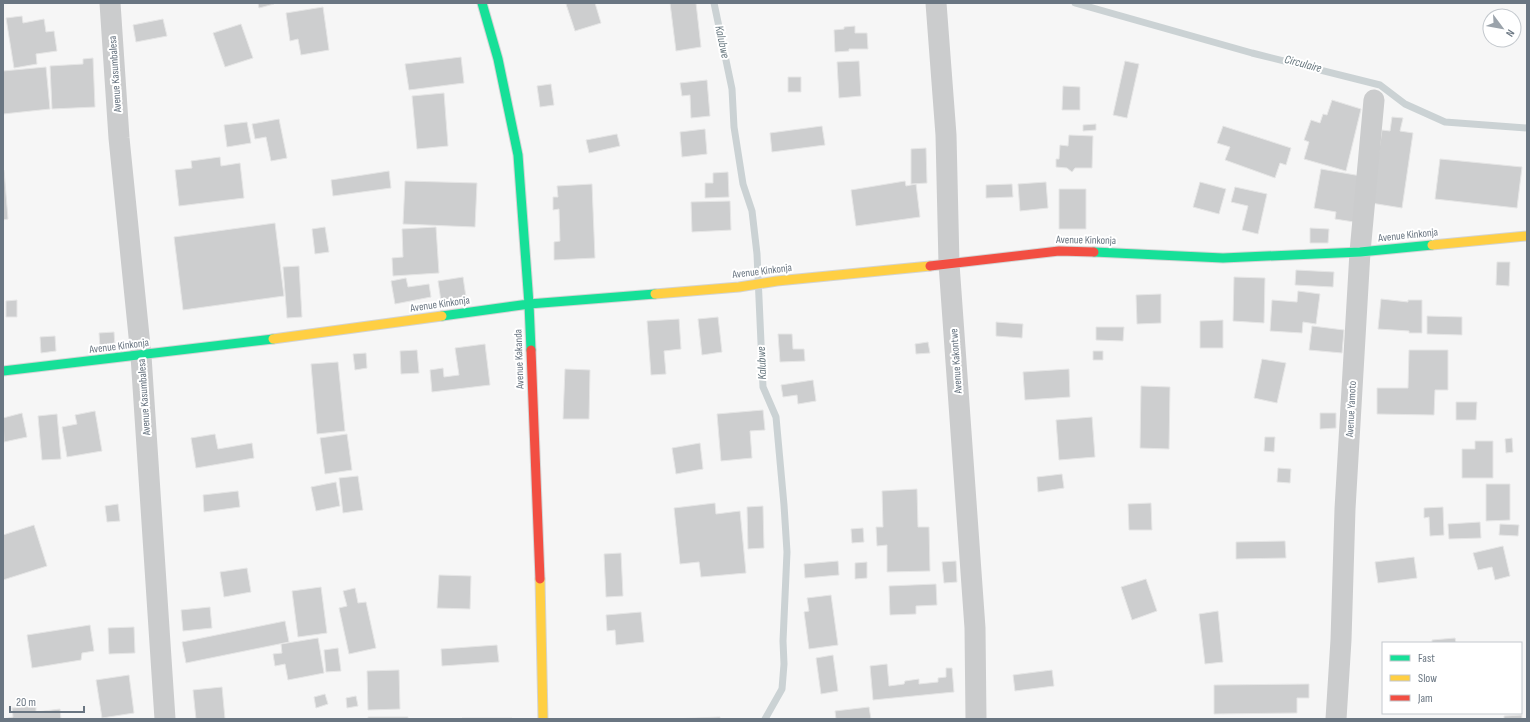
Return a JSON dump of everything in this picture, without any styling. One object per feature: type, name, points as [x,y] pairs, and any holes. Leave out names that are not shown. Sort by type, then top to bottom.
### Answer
[{"type":"street","name":"Avenue Kasumbalesa","points":[[110,3],[119,138],[141,356],[165,719]]},
{"type":"street","name":"Avenue Kakanda","points":[[482,3],[498,59],[518,155],[529,304],[540,615],[542,719]]},
{"type":"street","name":"Avenue Kakontwe","points":[[936,3],[946,135],[949,264],[975,628],[976,719]]},
{"type":"street","name":"Avenue Yamoto","points":[[1336,719],[1341,640],[1345,509],[1360,252],[1374,100]]},
{"type":"street","name":"Avenue Kinkonja","points":[[3,371],[141,356],[333,332],[529,304],[739,286],[1060,251],[1223,258],[1360,252],[1527,236]]},
{"type":"building","points":[[258,3],[274,3],[274,4],[259,8]]},
{"type":"building","points":[[595,3],[601,23],[575,31],[566,4]]},
{"type":"building","points":[[670,3],[696,3],[701,47],[676,51]]},
{"type":"building","points":[[323,7],[329,50],[301,55],[298,39],[290,41],[286,13]]},
{"type":"building","points":[[22,16],[23,23],[44,19],[46,32],[54,31],[57,51],[36,54],[37,64],[14,68],[6,18]]},
{"type":"building","points":[[163,19],[167,36],[136,42],[133,25]]},
{"type":"building","points":[[241,24],[253,58],[225,67],[213,33]]},
{"type":"building","points":[[855,26],[855,33],[867,33],[868,49],[849,49],[849,51],[835,52],[834,30]]},
{"type":"building","points":[[461,57],[464,83],[409,90],[405,64]]},
{"type":"building","points":[[93,58],[95,107],[52,109],[50,66],[83,64],[83,59]]},
{"type":"building","points":[[859,61],[861,96],[839,98],[837,62]]},
{"type":"building","points":[[1125,61],[1139,64],[1127,118],[1113,115]]},
{"type":"building","points":[[46,67],[50,109],[3,114],[3,71]]},
{"type":"building","points":[[788,77],[801,77],[801,92],[788,92]]},
{"type":"building","points":[[707,80],[710,116],[691,118],[690,95],[682,96],[680,83]]},
{"type":"building","points":[[551,84],[554,105],[540,107],[537,86]]},
{"type":"building","points":[[1063,86],[1080,87],[1080,110],[1062,110]]},
{"type":"building","points":[[444,93],[448,146],[417,149],[412,96]]},
{"type":"building","points":[[1332,100],[1361,109],[1346,171],[1304,159],[1309,142],[1304,140],[1311,120],[1320,123],[1323,114],[1327,115]]},
{"type":"building","points":[[1392,117],[1403,118],[1400,131],[1413,133],[1402,208],[1371,203],[1382,130],[1390,131]]},
{"type":"building","points":[[279,119],[287,158],[271,161],[266,137],[255,139],[252,124]]},
{"type":"building","points":[[247,122],[251,143],[227,147],[224,125]]},
{"type":"building","points":[[1096,124],[1096,130],[1083,131],[1083,125]]},
{"type":"building","points":[[822,126],[825,145],[772,152],[770,133]]},
{"type":"building","points":[[1223,126],[1291,148],[1286,165],[1280,163],[1275,178],[1225,160],[1230,147],[1217,143]]},
{"type":"building","points":[[705,129],[707,154],[682,157],[680,132]]},
{"type":"building","points":[[617,134],[620,146],[589,153],[586,140]]},
{"type":"building","points":[[1069,135],[1093,136],[1092,168],[1075,168],[1072,172],[1067,168],[1056,167],[1056,159],[1059,159],[1060,145],[1068,146]]},
{"type":"building","points":[[926,148],[927,183],[911,184],[911,149]]},
{"type":"building","points":[[220,157],[221,166],[240,163],[244,198],[179,206],[175,170],[192,168],[191,161]]},
{"type":"building","points":[[1440,159],[1522,167],[1517,208],[1435,199]]},
{"type":"building","points":[[1321,169],[1361,176],[1354,222],[1335,219],[1336,212],[1314,208]]},
{"type":"building","points":[[3,170],[8,219],[3,220]]},
{"type":"building","points":[[389,171],[391,188],[333,196],[331,180]]},
{"type":"building","points":[[728,172],[729,197],[705,198],[705,183],[713,183],[713,173]]},
{"type":"building","points":[[405,181],[477,183],[475,227],[403,224]]},
{"type":"building","points":[[905,181],[906,186],[916,184],[920,217],[856,226],[851,190]]},
{"type":"building","points":[[1046,182],[1048,208],[1020,211],[1018,184]]},
{"type":"building","points":[[1200,182],[1226,189],[1219,214],[1193,207]]},
{"type":"building","points":[[592,184],[595,258],[554,260],[554,242],[560,241],[559,209],[553,210],[553,197],[558,197],[557,186]]},
{"type":"building","points":[[1012,184],[1013,197],[986,198],[986,185]]},
{"type":"building","points":[[1235,187],[1267,194],[1258,234],[1242,230],[1248,206],[1231,202]]},
{"type":"building","points":[[1059,189],[1086,189],[1086,229],[1059,229]]},
{"type":"building","points":[[730,201],[731,230],[692,232],[691,202]]},
{"type":"building","points":[[275,223],[284,296],[183,310],[174,237]]},
{"type":"building","points":[[325,227],[329,252],[315,254],[312,229]]},
{"type":"building","points":[[436,227],[439,273],[393,276],[392,258],[403,257],[402,229]]},
{"type":"building","points":[[1310,228],[1329,229],[1328,243],[1310,243]]},
{"type":"building","points":[[1497,262],[1510,262],[1509,286],[1496,285]]},
{"type":"building","points":[[299,266],[302,317],[287,318],[283,267]]},
{"type":"building","points":[[1296,270],[1334,272],[1333,287],[1295,285]]},
{"type":"building","points":[[463,277],[466,297],[441,301],[438,281]]},
{"type":"building","points":[[1234,277],[1265,278],[1264,323],[1233,321]]},
{"type":"building","points":[[406,278],[408,287],[429,284],[431,297],[395,304],[391,281]]},
{"type":"building","points":[[1298,291],[1320,294],[1316,324],[1303,322],[1302,333],[1270,331],[1272,300],[1297,302]]},
{"type":"building","points":[[1161,294],[1161,323],[1137,324],[1136,295]]},
{"type":"building","points":[[1381,299],[1408,302],[1408,300],[1422,300],[1422,333],[1378,329]]},
{"type":"building","points":[[17,300],[17,317],[6,317],[6,301]]},
{"type":"building","points":[[1427,316],[1462,317],[1462,335],[1427,334]]},
{"type":"building","points":[[718,317],[722,352],[702,355],[698,319]]},
{"type":"building","points":[[679,319],[681,349],[664,351],[666,374],[651,375],[647,321]]},
{"type":"building","points":[[1223,320],[1223,348],[1200,348],[1200,321]]},
{"type":"building","points":[[996,322],[1023,324],[1022,338],[996,336]]},
{"type":"building","points":[[1312,326],[1344,330],[1342,353],[1309,350]]},
{"type":"building","points":[[1096,327],[1124,327],[1123,341],[1096,340]]},
{"type":"building","points":[[114,332],[115,347],[100,348],[99,333]]},
{"type":"building","points":[[778,334],[792,334],[793,349],[804,349],[805,361],[780,362]]},
{"type":"building","points":[[55,336],[56,351],[41,353],[40,337]]},
{"type":"building","points":[[928,342],[930,353],[916,354],[915,344]]},
{"type":"building","points":[[485,344],[490,385],[432,392],[430,370],[443,368],[444,377],[459,375],[455,348]]},
{"type":"building","points":[[417,350],[419,373],[401,374],[400,351]]},
{"type":"building","points":[[1409,350],[1448,350],[1448,390],[1435,390],[1434,415],[1377,414],[1377,388],[1408,388]]},
{"type":"building","points":[[1093,351],[1103,351],[1103,360],[1093,360]]},
{"type":"building","points":[[366,353],[367,368],[355,370],[353,354]]},
{"type":"building","points":[[1262,359],[1286,363],[1277,403],[1254,398]]},
{"type":"building","points":[[338,362],[345,431],[317,434],[311,364]]},
{"type":"building","points":[[565,369],[590,370],[589,419],[563,419]]},
{"type":"building","points":[[1069,369],[1070,397],[1025,400],[1023,372]]},
{"type":"building","points":[[813,380],[816,401],[798,404],[797,395],[783,397],[781,385]]},
{"type":"building","points":[[1141,386],[1170,387],[1169,449],[1140,448]]},
{"type":"building","points":[[1456,402],[1477,402],[1476,420],[1456,420]]},
{"type":"building","points":[[763,410],[765,430],[750,431],[752,458],[721,461],[717,414]]},
{"type":"building","points":[[95,411],[102,451],[67,457],[62,427],[77,424],[75,415]]},
{"type":"building","points":[[22,413],[27,437],[4,442],[3,418]]},
{"type":"building","points":[[1320,413],[1336,413],[1336,428],[1320,429]]},
{"type":"building","points":[[57,414],[61,459],[42,460],[38,416]]},
{"type":"building","points":[[1092,417],[1095,457],[1059,460],[1056,420]]},
{"type":"building","points":[[215,434],[218,449],[252,443],[254,458],[196,468],[191,438]]},
{"type":"building","points":[[347,434],[352,470],[325,474],[320,438]]},
{"type":"building","points":[[1265,437],[1275,437],[1274,452],[1264,451]]},
{"type":"building","points":[[1512,438],[1513,452],[1506,453],[1505,439]]},
{"type":"building","points":[[1475,441],[1493,441],[1493,478],[1462,478],[1462,449],[1475,449]]},
{"type":"building","points":[[700,443],[703,469],[676,474],[672,448]]},
{"type":"building","points":[[1278,468],[1291,469],[1290,483],[1277,482]]},
{"type":"building","points":[[1062,474],[1064,488],[1038,492],[1037,477]]},
{"type":"building","points":[[358,476],[363,510],[343,513],[339,478]]},
{"type":"building","points":[[336,482],[340,506],[316,511],[311,487]]},
{"type":"building","points":[[1486,484],[1510,484],[1510,520],[1486,521]]},
{"type":"building","points":[[917,489],[918,527],[929,527],[930,571],[887,572],[887,545],[877,546],[876,527],[883,527],[882,491]]},
{"type":"building","points":[[238,491],[240,507],[204,512],[203,495]]},
{"type":"building","points":[[715,503],[716,514],[740,511],[746,573],[701,577],[699,562],[680,564],[674,508]]},
{"type":"building","points":[[1151,503],[1152,530],[1129,530],[1128,504]]},
{"type":"building","points":[[118,504],[120,521],[107,522],[105,506]]},
{"type":"building","points":[[763,506],[764,548],[748,549],[747,507]]},
{"type":"building","points":[[1443,507],[1444,535],[1430,536],[1429,517],[1424,518],[1424,508]]},
{"type":"building","points":[[1480,522],[1481,538],[1449,539],[1448,524]]},
{"type":"building","points":[[1500,524],[1519,525],[1518,536],[1499,535]]},
{"type":"building","points":[[34,525],[47,566],[3,580],[3,535]]},
{"type":"building","points":[[863,528],[864,542],[852,543],[851,529]]},
{"type":"building","points":[[1285,541],[1286,558],[1236,559],[1236,542]]},
{"type":"building","points":[[1503,546],[1510,576],[1495,580],[1492,567],[1478,570],[1473,553]]},
{"type":"building","points":[[621,553],[623,596],[606,597],[604,554]]},
{"type":"building","points":[[1414,557],[1417,578],[1378,583],[1375,562]]},
{"type":"building","points":[[838,561],[839,575],[805,578],[804,564]]},
{"type":"building","points":[[956,561],[957,582],[944,583],[942,562]]},
{"type":"building","points":[[867,562],[867,578],[855,579],[855,563]]},
{"type":"building","points":[[247,568],[251,592],[224,597],[220,572]]},
{"type":"building","points":[[439,575],[471,576],[470,609],[437,608]]},
{"type":"building","points":[[1146,579],[1157,611],[1132,620],[1121,587]]},
{"type":"building","points":[[936,584],[937,605],[916,606],[916,614],[890,615],[889,586]]},
{"type":"building","points":[[321,587],[327,633],[298,637],[292,591]]},
{"type":"building","points":[[355,588],[358,603],[366,602],[376,648],[349,654],[339,608],[347,606],[343,591]]},
{"type":"building","points":[[831,595],[838,645],[809,649],[804,612],[809,611],[807,598]]},
{"type":"building","points":[[210,607],[212,628],[183,631],[181,610]]},
{"type":"building","points":[[1218,611],[1223,662],[1205,664],[1199,614]]},
{"type":"building","points":[[641,612],[644,642],[616,645],[615,630],[607,631],[606,615]]},
{"type":"building","points":[[285,621],[289,642],[186,663],[182,642]]},
{"type":"building","points":[[90,625],[94,651],[82,653],[81,660],[32,668],[27,635]]},
{"type":"building","points":[[134,627],[135,653],[109,654],[108,628]]},
{"type":"building","points":[[318,638],[324,673],[288,680],[285,664],[275,666],[273,654],[282,653],[281,644]]},
{"type":"building","points":[[1455,638],[1456,642],[1432,642],[1432,640]]},
{"type":"building","points":[[497,645],[499,662],[442,666],[441,649]]},
{"type":"building","points":[[338,648],[341,671],[326,672],[324,650]]},
{"type":"building","points":[[833,655],[838,691],[821,694],[816,658]]},
{"type":"building","points":[[887,664],[889,686],[904,684],[905,681],[919,679],[919,684],[938,682],[938,678],[946,677],[946,668],[952,668],[954,692],[873,700],[870,666]]},
{"type":"building","points":[[399,670],[400,709],[368,710],[367,671]]},
{"type":"building","points":[[1052,670],[1054,686],[1015,691],[1013,675]]},
{"type":"building","points":[[129,675],[134,713],[102,718],[96,680]]},
{"type":"building","points":[[1309,684],[1309,698],[1297,698],[1297,713],[1214,714],[1214,685]]},
{"type":"building","points":[[222,687],[225,719],[196,719],[193,690]]},
{"type":"building","points":[[325,694],[328,704],[316,708],[314,697]]},
{"type":"building","points":[[356,696],[358,706],[347,708],[346,698]]},
{"type":"building","points":[[36,706],[36,712],[60,709],[61,719],[3,719],[13,717],[12,708]]},
{"type":"building","points":[[869,707],[871,719],[836,719],[835,711]]},
{"type":"building","points":[[1522,715],[1522,719],[1504,719],[1504,716]]},
{"type":"building","points":[[368,717],[408,717],[408,719],[368,719]]},
{"type":"building","points":[[720,717],[720,719],[672,719]]},
{"type":"building","points":[[512,718],[512,719],[462,719]]},
{"type":"waterway","name":"Kalubwe","points":[[714,3],[732,89],[734,127],[743,184],[752,211],[757,254],[763,387],[776,417],[784,505],[787,552],[782,689],[765,719]]},
{"type":"waterway","name":"Circulaire","points":[[1075,3],[1252,53],[1380,85],[1405,104],[1445,122],[1527,128]]},
{"type":"traffic: fast","points":[[482,3],[498,59],[518,155],[531,350]]},
{"type":"traffic: fast","points":[[1094,252],[1223,258],[1360,252],[1432,245]]},
{"type":"traffic: fast","points":[[442,316],[529,304],[655,294]]},
{"type":"traffic: fast","points":[[3,371],[273,339]]},
{"type":"traffic: slow","points":[[1432,245],[1527,236]]},
{"type":"traffic: slow","points":[[655,294],[739,287],[777,281],[930,266]]},
{"type":"traffic: slow","points":[[273,339],[442,316]]},
{"type":"traffic: slow","points":[[540,579],[543,719]]},
{"type":"traffic: jam","points":[[930,266],[1059,251],[1094,252]]},
{"type":"traffic: jam","points":[[531,350],[540,579]]}]
